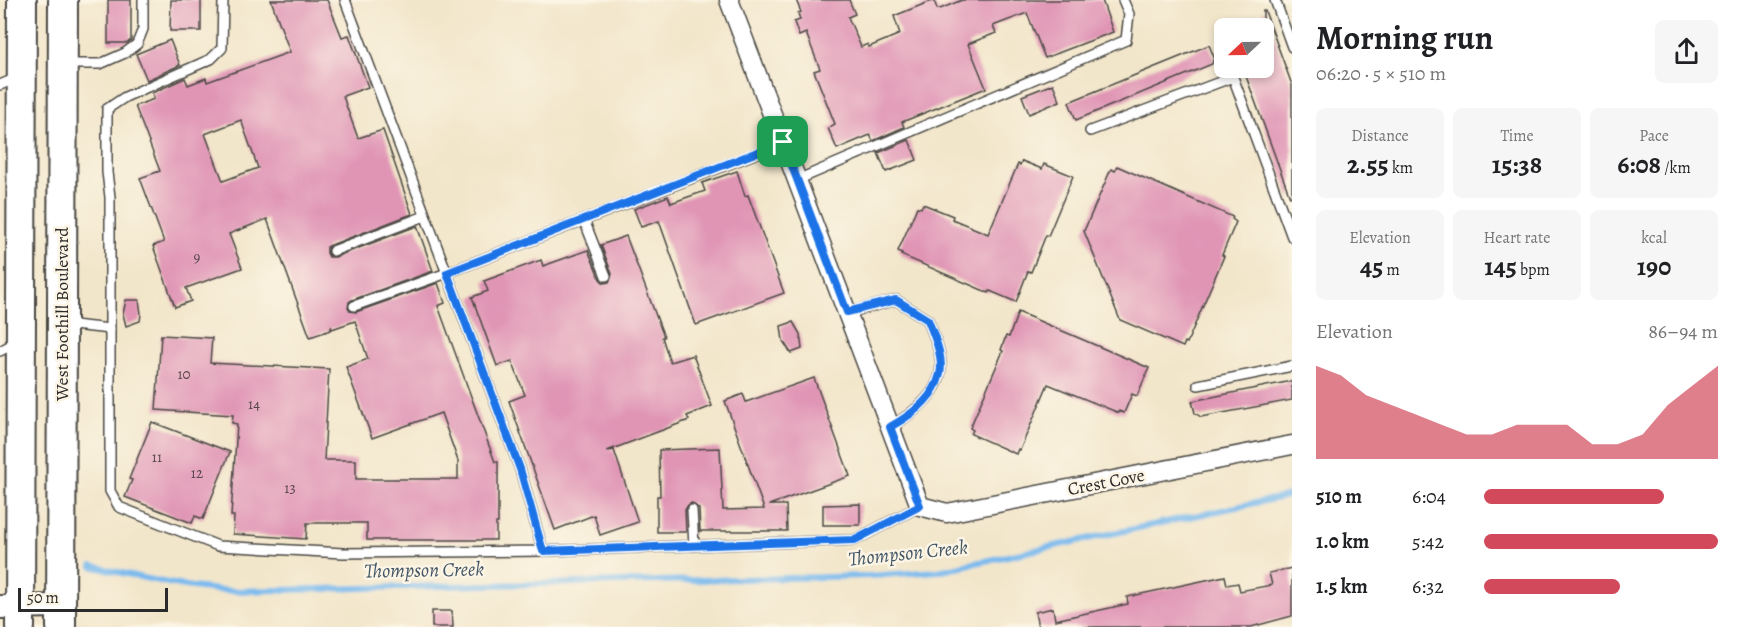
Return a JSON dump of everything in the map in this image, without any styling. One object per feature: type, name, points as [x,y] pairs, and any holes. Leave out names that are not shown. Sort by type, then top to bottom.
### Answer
[{"type":"main road","points":[[14,614],[10,346],[10,81],[21,0]]},
{"type":"main road","name":"West Foothill Boulevard","points":[[61,617],[63,0]]},
{"type":"main road","points":[[10,346],[62,332]]},
{"type":"street","points":[[729,0],[920,506]]},
{"type":"street","name":"Crest Cove","points":[[920,506],[947,513],[1292,446]]},
{"type":"street","points":[[14,614],[61,617]]},
{"type":"lane","points":[[63,64],[100,64],[125,53],[137,44],[143,29],[143,0]]},
{"type":"lane","points":[[223,0],[222,48],[211,59],[125,97],[107,109],[107,172],[110,197],[110,491],[119,507],[218,546],[343,553],[543,551],[855,540],[920,506]]},
{"type":"lane","points":[[345,0],[520,469],[543,551]]},
{"type":"lane","points":[[797,180],[1126,40],[1129,14],[1123,0]]},
{"type":"lane","points":[[1275,0],[1292,47]]},
{"type":"lane","points":[[1090,131],[1233,77],[1292,237]]},
{"type":"lane","points":[[354,306],[447,273],[783,142]]},
{"type":"lane","points":[[333,251],[425,216]]},
{"type":"lane","points":[[584,219],[606,276]]},
{"type":"lane","points":[[847,312],[896,300],[928,320],[939,350],[940,374],[929,396],[917,409],[890,427]]},
{"type":"lane","points":[[62,332],[110,329]]},
{"type":"lane","points":[[1198,385],[1292,366]]},
{"type":"lane","points":[[692,510],[694,546]]},
{"type":"building","points":[[108,0],[131,0],[131,40],[127,43],[108,43]]},
{"type":"building","points":[[171,0],[201,0],[201,31],[170,31]]},
{"type":"building","points":[[271,0],[327,0],[342,37],[349,35],[368,87],[343,96],[358,138],[383,130],[412,214],[331,245],[327,247],[327,253],[329,257],[335,257],[417,226],[433,271],[352,300],[348,308],[356,312],[438,283],[445,303],[438,306],[495,462],[498,462],[496,540],[367,540],[367,523],[307,523],[306,539],[233,534],[234,516],[231,516],[237,424],[232,423],[233,415],[156,410],[161,335],[212,338],[210,363],[329,369],[324,460],[356,460],[356,479],[458,479],[458,461],[441,413],[372,438],[346,367],[368,359],[355,321],[332,329],[331,326],[331,330],[310,337],[267,219],[229,234],[242,268],[186,288],[191,301],[175,307],[153,246],[164,242],[140,178],[160,171],[135,106],[154,99],[152,93],[185,78],[188,85],[206,78],[207,82],[290,52]],"holes":[[[241,120],[258,168],[223,181],[205,134]]]},
{"type":"building","points":[[796,0],[849,0],[855,14],[848,17],[861,47],[868,44],[869,47],[900,34],[894,16],[934,0],[937,9],[940,9],[962,0],[1102,0],[1113,32],[1045,58],[1027,13],[993,26],[996,33],[968,44],[986,88],[902,122],[904,127],[873,141],[870,135],[837,149],[828,128],[835,124],[814,71],[820,69],[806,33],[799,36],[794,22],[800,20],[798,13],[801,12]]},
{"type":"building","points":[[1263,11],[1265,11],[1268,18],[1263,18]]},
{"type":"building","points":[[1274,36],[1292,85],[1292,196],[1290,197],[1247,78],[1274,78]]},
{"type":"building","points":[[170,40],[180,65],[147,80],[136,54]]},
{"type":"building","points":[[1209,45],[1214,57],[1212,64],[1076,120],[1069,102]]},
{"type":"building","points":[[1053,84],[1060,101],[1029,114],[1022,96]]},
{"type":"building","points":[[909,140],[917,160],[886,172],[878,153]]},
{"type":"building","points":[[1022,161],[1042,169],[1044,164],[1073,176],[1048,236],[1046,235],[1031,272],[1028,271],[1016,302],[990,291],[989,293],[901,255],[902,253],[898,251],[917,207],[921,208],[923,204],[988,234],[1018,164],[1020,165]]},
{"type":"building","points":[[1117,166],[1233,217],[1232,219],[1236,222],[1222,255],[1224,256],[1187,343],[1185,342],[1183,347],[1120,320],[1084,231],[1111,169],[1115,171]]},
{"type":"building","points":[[737,171],[784,293],[696,325],[659,221],[641,227],[634,209],[668,196],[671,203],[705,191],[702,183]]},
{"type":"building","points":[[626,236],[664,337],[662,337],[670,362],[693,355],[712,406],[687,416],[689,420],[607,451],[614,450],[638,522],[600,535],[594,515],[555,530],[509,401],[525,395],[512,361],[497,366],[472,297],[488,291],[484,281],[541,260],[543,266],[588,250],[600,279],[604,283],[609,282],[612,274],[601,245]]},
{"type":"building","points":[[126,300],[139,300],[141,314],[140,321],[126,326],[123,314]]},
{"type":"building","points":[[1018,312],[1149,368],[1137,396],[1132,394],[1124,413],[1048,384],[1020,450],[1018,449],[1016,454],[971,434],[973,430],[970,428],[1003,351],[1001,350],[1006,336],[1009,337]]},
{"type":"building","points":[[793,322],[800,334],[802,349],[791,353],[783,341],[781,326]]},
{"type":"building","points":[[814,378],[850,476],[769,505],[786,505],[787,531],[700,531],[699,509],[692,503],[685,510],[686,532],[657,532],[657,496],[660,496],[659,450],[720,448],[723,510],[764,509],[725,401],[743,394],[746,402]]},
{"type":"building","points":[[1292,381],[1292,400],[1201,417],[1195,413],[1192,401]]},
{"type":"building","points":[[152,422],[230,452],[203,519],[195,516],[192,523],[125,497],[132,480],[129,479]]},
{"type":"building","points":[[860,504],[860,525],[823,525],[823,505]]},
{"type":"building","points":[[1292,568],[1292,616],[1251,627],[1038,627],[1035,612],[1053,608],[1055,620],[1128,604],[1127,597],[1225,576],[1227,585],[1238,583],[1240,591],[1272,585],[1269,573]]},
{"type":"building","points":[[432,611],[452,611],[453,627],[432,627]]},
{"type":"waterway","name":"Thompson Creek","points":[[92,566],[180,585],[234,591],[869,576],[938,571],[1292,495]]},
{"type":"route","points":[[783,142],[847,312],[896,300],[928,320],[939,350],[940,374],[929,396],[911,415],[890,427],[920,506],[855,540],[543,551],[520,469],[447,273],[783,142]]}]
